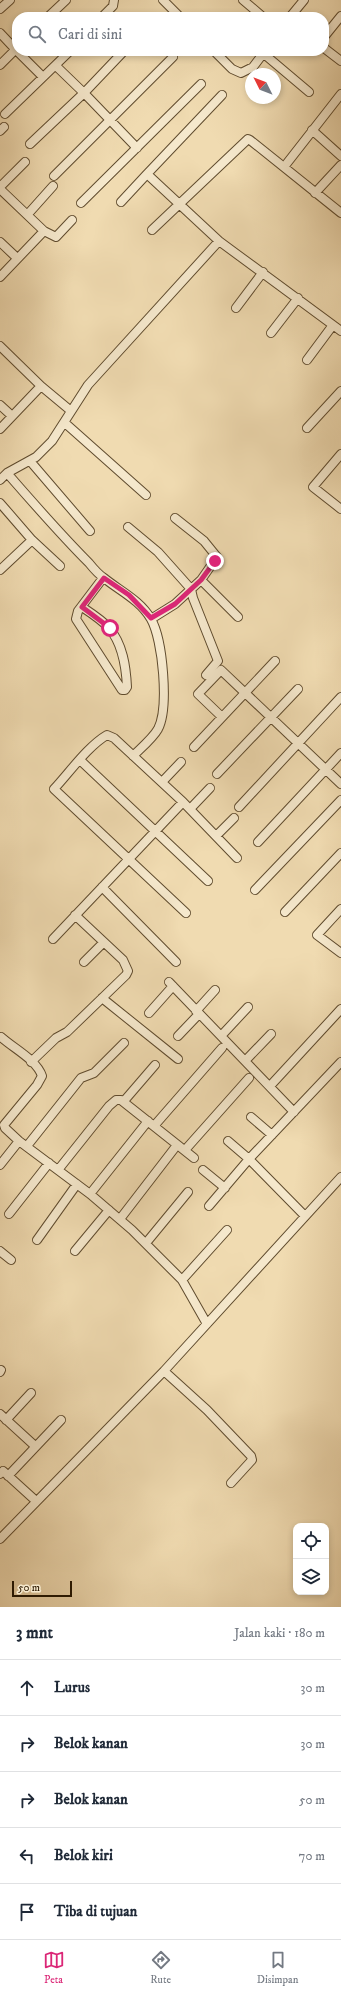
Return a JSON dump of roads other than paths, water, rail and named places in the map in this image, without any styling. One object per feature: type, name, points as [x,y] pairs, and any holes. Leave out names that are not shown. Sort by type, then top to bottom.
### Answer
[{"type":"street","points":[[0,8],[10,0]]},
{"type":"street","points":[[53,12],[66,0]]},
{"type":"street","points":[[107,12],[113,6],[114,0]]},
{"type":"street","points":[[163,0],[175,12]]},
{"type":"street","points":[[243,0],[257,12]]},
{"type":"street","points":[[294,12],[304,0]]},
{"type":"street","points":[[329,31],[341,16]]},
{"type":"street","points":[[0,34],[12,45]]},
{"type":"street","points":[[329,52],[341,61]]},
{"type":"street","points":[[0,65],[12,54]]},
{"type":"street","points":[[23,56],[43,77]]},
{"type":"street","points":[[5,114],[65,56]]},
{"type":"street","points":[[30,144],[84,93],[119,56]]},
{"type":"street","points":[[219,56],[232,69],[242,73],[253,67],[262,56]]},
{"type":"street","points":[[269,56],[309,92]]},
{"type":"street","points":[[54,176],[111,121],[173,57]]},
{"type":"street","points":[[56,66],[137,148]]},
{"type":"street","points":[[81,203],[201,84]]},
{"type":"street","points":[[121,202],[222,95]]},
{"type":"street","points":[[284,167],[312,130],[341,96]]},
{"type":"street","points":[[312,130],[341,156]]},
{"type":"street","points":[[152,230],[248,139],[341,213]]},
{"type":"street","points":[[25,162],[0,188],[44,231],[53,237],[56,237],[72,220]]},
{"type":"street","points":[[315,193],[341,164]]},
{"type":"street","points":[[147,174],[219,241],[341,331]]},
{"type":"street","points":[[28,214],[53,186]]},
{"type":"street","points":[[0,277],[44,231]]},
{"type":"street","points":[[0,480],[7,473],[30,461],[52,441],[98,373],[219,241]]},
{"type":"street","points":[[0,242],[17,258]]},
{"type":"street","points":[[236,308],[263,272]]},
{"type":"street","points":[[271,333],[298,298]]},
{"type":"street","points":[[307,360],[333,326]]},
{"type":"street","points":[[0,346],[41,386],[71,411]]},
{"type":"street","points":[[0,430],[41,386]]},
{"type":"street","points":[[307,428],[341,392]]},
{"type":"street","points":[[0,405],[12,416]]},
{"type":"street","points":[[65,423],[146,495]]},
{"type":"street","points":[[341,454],[313,487],[341,509]]},
{"type":"street","points":[[30,461],[90,531]]},
{"type":"street","points":[[7,473],[63,538],[104,578],[129,595],[151,618],[160,642],[162,657],[164,687],[160,718],[158,729],[133,756]]},
{"type":"street","points":[[0,503],[32,540],[60,566]]},
{"type":"street","points":[[151,618],[175,604],[201,580],[217,557],[204,541],[175,518]]},
{"type":"street","points":[[128,527],[158,552],[191,589],[193,598],[218,662],[206,675]]},
{"type":"street","points":[[0,570],[32,540]]},
{"type":"street","points":[[82,607],[110,628],[121,649],[126,666],[127,687],[125,690],[122,690],[76,619],[76,614],[104,578]]},
{"type":"street","points":[[201,580],[238,617]]},
{"type":"street","points":[[194,747],[275,661]]},
{"type":"street","points":[[222,717],[198,694],[221,670],[341,784]]},
{"type":"street","points":[[217,774],[298,690]]},
{"type":"street","points":[[239,807],[341,697]]},
{"type":"street","points":[[186,913],[130,858],[54,790],[80,760],[102,738],[107,735],[114,738],[183,802],[237,858]]},
{"type":"street","points":[[258,842],[341,753]]},
{"type":"street","points":[[80,760],[156,830],[208,881]]},
{"type":"street","points":[[162,782],[181,762]]},
{"type":"street","points":[[190,810],[210,788]]},
{"type":"street","points":[[255,890],[341,800]]},
{"type":"street","points":[[53,939],[183,802]]},
{"type":"street","points":[[216,836],[234,818]]},
{"type":"street","points":[[286,912],[341,853]]},
{"type":"street","points":[[102,887],[176,962]]},
{"type":"street","points":[[341,909],[317,935],[341,953]]},
{"type":"street","points":[[31,1062],[56,1038],[67,1032],[126,976],[128,971],[123,960],[103,943],[75,915]]},
{"type":"street","points":[[84,962],[103,943]]},
{"type":"street","points":[[148,1012],[171,984],[294,1112]]},
{"type":"street","points":[[178,1036],[216,990]]},
{"type":"street","points":[[102,998],[178,1060]]},
{"type":"street","points":[[221,1036],[248,1007]]},
{"type":"street","points":[[270,1086],[341,1009]]},
{"type":"street","points":[[245,1061],[272,1034]]},
{"type":"street","points":[[1,1037],[40,1071],[40,1080],[4,1125],[19,1141],[90,1194],[146,1243],[182,1280],[207,1324]]},
{"type":"street","points":[[27,1146],[81,1078],[94,1073],[124,1043]]},
{"type":"street","points":[[90,1194],[151,1124],[222,1048]]},
{"type":"street","points":[[209,1206],[249,1159],[341,1062]]},
{"type":"street","points":[[124,1101],[155,1065]]},
{"type":"street","points":[[185,1150],[249,1078]]},
{"type":"street","points":[[58,1170],[109,1106],[116,1100],[124,1101],[194,1158]]},
{"type":"street","points":[[251,1116],[272,1135]]},
{"type":"street","points":[[0,1165],[19,1141]]},
{"type":"street","points":[[228,1141],[249,1159],[305,1216]]},
{"type":"street","points":[[120,1220],[178,1145]]},
{"type":"street","points":[[9,1214],[49,1163]]},
{"type":"street","points":[[203,1170],[225,1188]]},
{"type":"street","points":[[0,1539],[164,1371],[341,1177]]},
{"type":"street","points":[[37,1240],[77,1184]]},
{"type":"street","points":[[146,1243],[188,1192]]},
{"type":"street","points":[[75,1251],[109,1210]]},
{"type":"street","points":[[182,1280],[227,1230]]},
{"type":"street","points":[[0,1251],[11,1260]]},
{"type":"street","points":[[164,1371],[207,1410],[250,1456],[252,1460],[232,1483]]},
{"type":"street","points":[[31,1393],[3,1417],[35,1446]]},
{"type":"street","points":[[36,1501],[3,1472],[35,1446],[61,1420]]}]
